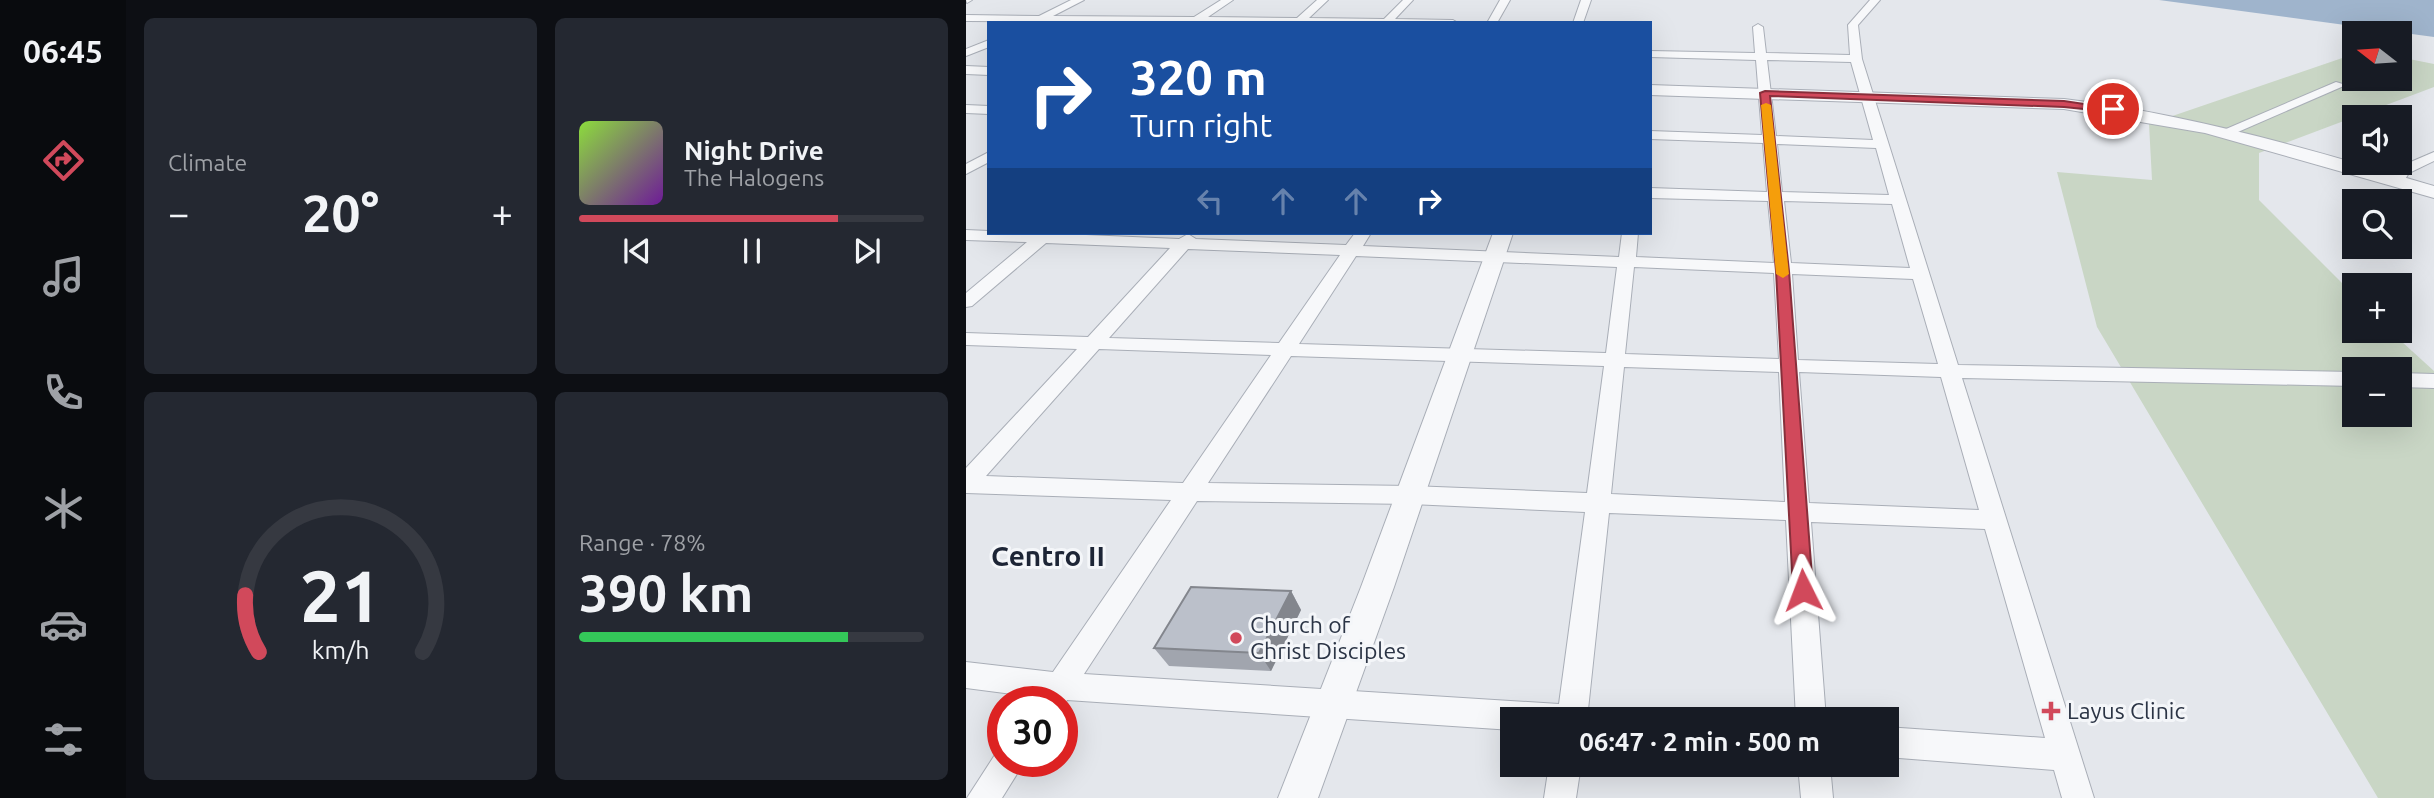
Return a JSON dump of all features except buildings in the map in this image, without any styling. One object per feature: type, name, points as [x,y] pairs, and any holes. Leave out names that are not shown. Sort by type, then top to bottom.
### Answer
[{"type":"street","points":[[1035,21],[1079,0]]},
{"type":"street","points":[[966,18],[1194,21],[1228,0]]},
{"type":"street","points":[[1300,21],[1323,0]]},
{"type":"street","points":[[1387,21],[1408,0]]},
{"type":"street","points":[[1493,21],[1505,0]]},
{"type":"street","points":[[1579,21],[1586,0]]},
{"type":"street","points":[[1875,0],[1853,25],[1856,59],[1922,274],[1947,370],[2078,798]]},
{"type":"street","points":[[1758,27],[1783,271],[1810,707]]},
{"type":"street","points":[[966,38],[987,41]]},
{"type":"street","points":[[966,53],[987,42]]},
{"type":"street","points":[[1652,54],[1856,59]]},
{"type":"street","points":[[966,70],[987,71]]},
{"type":"street","points":[[2226,132],[2340,85]]},
{"type":"street","points":[[1652,90],[2064,104],[2129,111],[2226,132],[2431,193]]},
{"type":"street","points":[[966,109],[987,110]]},
{"type":"street","points":[[1652,135],[1880,144]]},
{"type":"street","points":[[2397,181],[2404,170],[2434,156]]},
{"type":"street","points":[[966,170],[987,157]]},
{"type":"street","points":[[966,170],[987,171]]},
{"type":"street","points":[[1652,193],[1898,200]]},
{"type":"street","points":[[1574,707],[1630,235]]},
{"type":"street","points":[[966,236],[1499,244],[1628,262],[1783,271],[1922,274]]},
{"type":"street","points":[[966,302],[1045,236]]},
{"type":"street","points":[[966,484],[1189,238]]},
{"type":"street","points":[[1060,686],[1358,242]]},
{"type":"street","points":[[1298,798],[1335,705],[1499,244]]},
{"type":"street","points":[[966,339],[1788,366],[2342,379]]},
{"type":"street","points":[[2412,380],[2434,381]]},
{"type":"street","points":[[966,484],[1189,492],[1411,495],[1993,520]]},
{"type":"street","points":[[966,675],[1018,686]]},
{"type":"street","points":[[1078,695],[1500,715]]},
{"type":"street","points":[[1899,743],[2065,755]]},
{"type":"street","points":[[983,798],[998,777]]},
{"type":"street","points":[[1560,798],[1563,777]]},
{"type":"street","points":[[1815,777],[1816,798]]},
{"type":"green space","points":[[2342,58],[2342,91],[2412,91],[2412,60],[2434,64],[2434,87],[2386,105],[2342,105],[2342,122],[2259,153],[2259,200],[2342,283],[2342,343],[2403,343],[2434,371],[2434,798],[2378,798],[2097,327],[2057,172],[2152,180],[2149,124]]},
{"type":"water","points":[[2159,0],[2434,0],[2434,37],[2412,34],[2412,21],[2342,21],[2342,25]]},
{"type":"slow traffic","points":[[1766,105],[1783,274]]},
{"type":"place","name":"Church of Christ Disciples","points":[[1236,638]]},
{"type":"place","name":"Layus Clinic","points":[[2051,711]]},
{"type":"district","name":"Centro II","points":[[1048,556]]},
{"type":"route","points":[[1803,590],[1783,271],[1765,93],[2064,104],[2113,109]]}]
